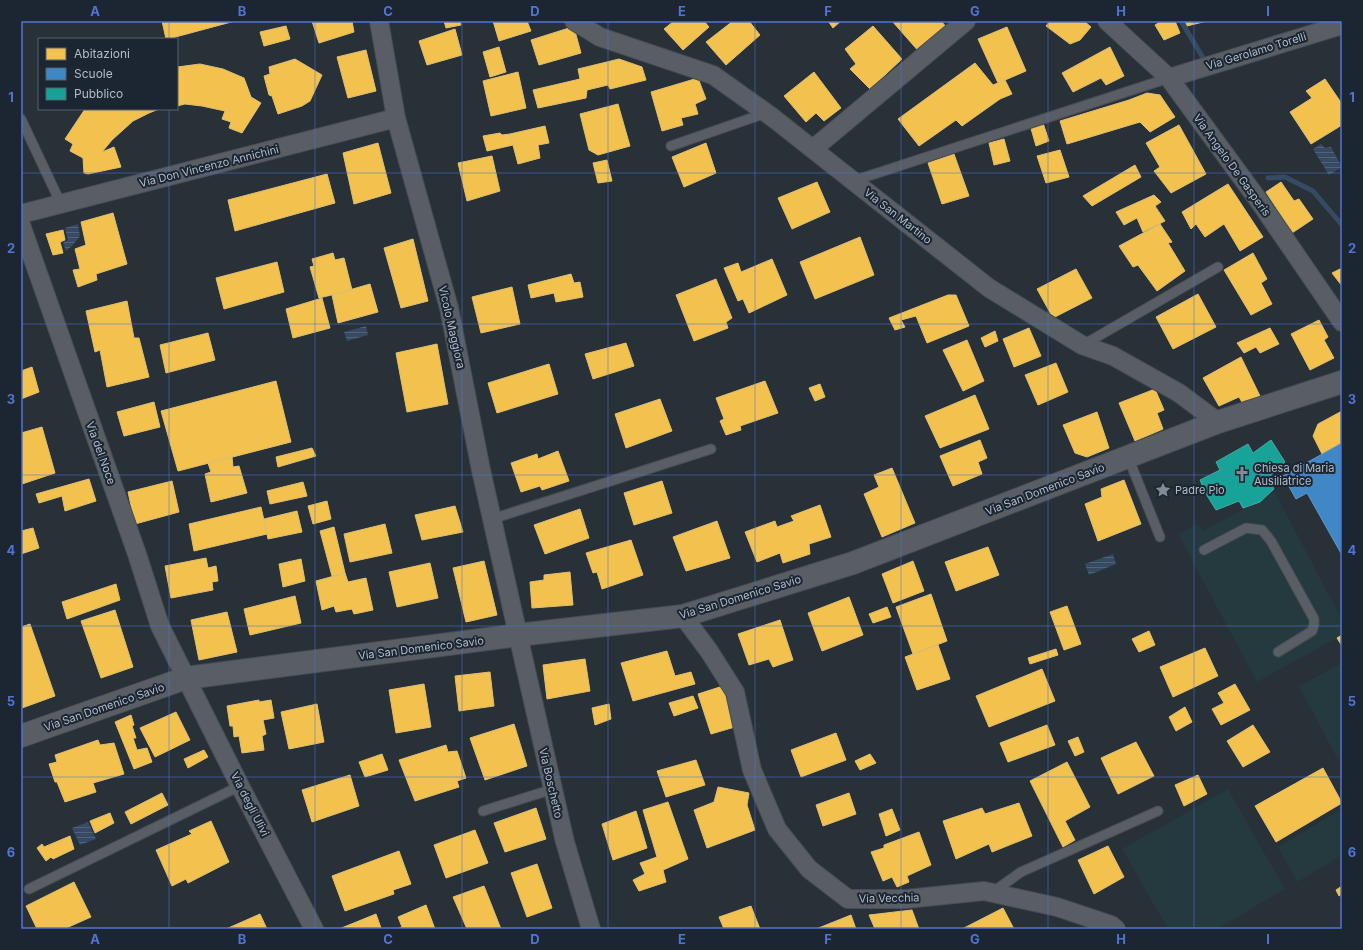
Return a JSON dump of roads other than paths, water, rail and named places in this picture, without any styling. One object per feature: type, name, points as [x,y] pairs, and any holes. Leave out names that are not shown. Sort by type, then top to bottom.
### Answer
[{"type":"street","name":"Vicolo Maggiora","points":[[380,21],[396,118],[449,308],[492,519],[518,635]]},
{"type":"street","name":"Via San Martino","points":[[574,21],[600,37],[714,75],[813,149],[989,288],[1082,346],[1113,356],[1179,393],[1218,422]]},
{"type":"street","points":[[813,149],[966,21]]},
{"type":"street","name":"Via Angelo De Gasperis","points":[[1107,21],[1169,78],[1259,201],[1342,322]]},
{"type":"street","name":"Via Gerolamo Torelli","points":[[1169,78],[1342,25]]},
{"type":"street","name":"Via Don Vincenzo Annichini","points":[[21,214],[396,118]]},
{"type":"street","name":"Via del Noce","points":[[21,225],[137,554],[160,626],[186,678]]},
{"type":"street","name":"Via San Domenico Savio","points":[[21,736],[186,678],[518,635],[683,616],[853,563],[1218,422],[1342,382]]},
{"type":"street","name":"Via Vecchia","points":[[683,616],[709,651],[735,692],[752,770],[776,830],[809,869],[848,899],[906,899],[984,891],[1057,907],[1111,925],[1116,929]]},
{"type":"street","name":"Via Boschetto","points":[[518,635],[565,842],[591,929]]},
{"type":"street","name":"Via degli Ulivi","points":[[186,678],[314,929]]},
{"type":"lane","points":[[853,181],[1169,78]]},
{"type":"lane","points":[[671,146],[766,113]]},
{"type":"lane","points":[[21,119],[61,204]]},
{"type":"lane","points":[[1082,346],[1218,266]]},
{"type":"lane","points":[[492,519],[711,449]]},
{"type":"lane","points":[[1128,457],[1160,537]]},
{"type":"lane","points":[[1204,550],[1246,528],[1262,530],[1271,541],[1314,619],[1312,631],[1278,652]]},
{"type":"lane","points":[[29,889],[240,786]]},
{"type":"lane","points":[[482,811],[553,789]]},
{"type":"lane","points":[[992,893],[1021,872],[1158,810]]},
{"type":"water","points":[[1321,144],[1325,148],[1331,147],[1342,167],[1329,175],[1313,149]]},
{"type":"water","points":[[78,224],[80,236],[66,251],[63,243],[68,240],[65,228]]},
{"type":"water","points":[[366,326],[368,335],[347,341],[344,332]]},
{"type":"water","points":[[1113,554],[1116,564],[1089,575],[1085,564]]},
{"type":"water","points":[[88,822],[96,839],[80,845],[72,828]]},
{"type":"waterway","points":[[1181,21],[1205,61]]},
{"type":"waterway","points":[[1268,178],[1285,177],[1313,191],[1342,225]]},
{"type":"place","name":"Chiesa di Maria Ausiliatrice","points":[[1242,474]]},
{"type":"place","name":"Padre Pio","points":[[1163,490]]}]
